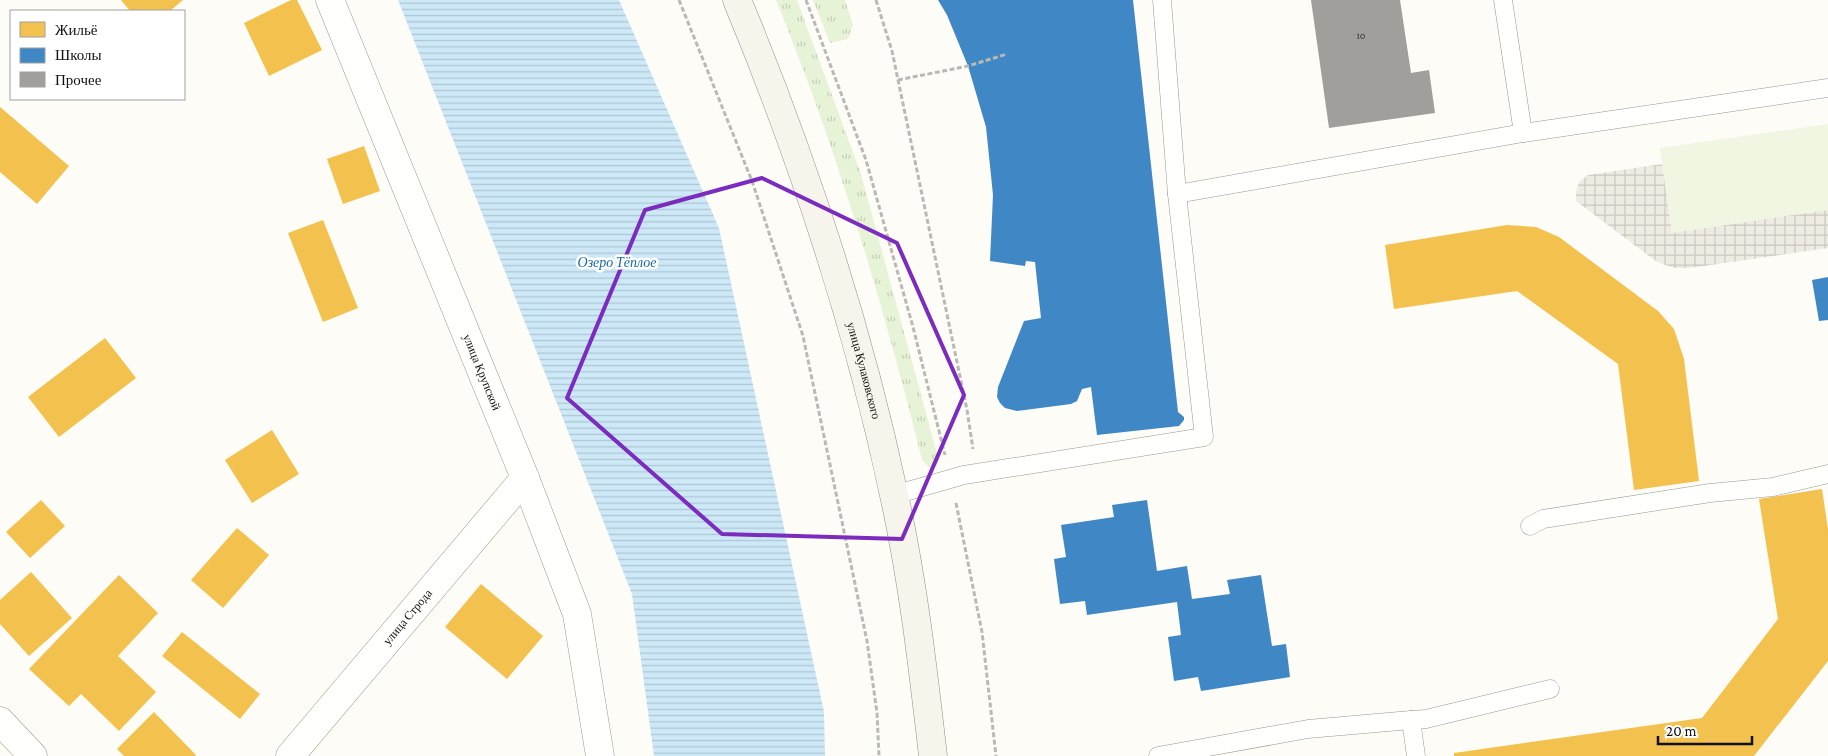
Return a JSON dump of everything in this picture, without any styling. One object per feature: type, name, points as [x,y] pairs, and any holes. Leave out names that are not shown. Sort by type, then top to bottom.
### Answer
[{"type":"main road","name":"улица Кулаковского","points":[[737,0],[810,194],[858,350],[894,495],[921,646],[933,756]]},
{"type":"street","name":"улица Крупской","points":[[330,0],[525,478],[577,614],[600,756]]},
{"type":"street","name":"улица Строда","points":[[290,756],[525,478]]},
{"type":"street","points":[[0,721],[33,756]]},
{"type":"lane","points":[[894,495],[957,477],[1204,437],[1177,194],[1162,0]]},
{"type":"lane","points":[[1503,0],[1523,133]]},
{"type":"lane","points":[[1177,194],[1523,133],[1828,88]]},
{"type":"lane","points":[[1530,526],[1543,519],[1710,493],[1773,487],[1828,474]]},
{"type":"lane","points":[[1157,756],[1308,729],[1426,719],[1550,689]]},
{"type":"lane","points":[[1411,720],[1416,756]]},
{"type":"path","points":[[678,0],[752,181],[804,336],[867,641],[877,714],[879,756]]},
{"type":"path","points":[[806,0],[866,160],[957,477],[982,632],[996,756]]},
{"type":"path","points":[[876,0],[892,51],[967,410],[975,458],[957,477]]},
{"type":"path","points":[[898,80],[968,66],[1007,54]]},
{"type":"highlighted area","points":[[762,178],[897,243],[964,395],[902,539],[722,534],[567,398],[645,210]]},
{"type":"green space","points":[[776,0],[797,0],[861,174],[939,461],[937,466],[930,468],[922,460],[875,285],[839,170]]},
{"type":"green space","points":[[813,0],[845,0],[853,25],[848,39],[830,43]]},
{"type":"green space","points":[[1828,124],[1828,210],[1672,233],[1660,148]]},
{"type":"shaded area","points":[[1662,164],[1672,233],[1828,210],[1828,248],[1690,268],[1674,268],[1657,262],[1576,201],[1579,182],[1588,175]]},
{"type":"water","name":"Озеро Тёплое","points":[[398,0],[619,0],[719,228],[824,712],[825,756],[654,756],[632,594]]},
{"type":"building: Жильё","points":[[121,0],[183,0],[171,10],[129,10]]},
{"type":"building: Жильё","points":[[291,0],[297,0],[322,50],[269,76],[244,23]]},
{"type":"building: Жильё","points":[[0,107],[69,166],[37,204],[0,172]]},
{"type":"building: Жильё","points":[[364,146],[380,191],[343,204],[327,159]]},
{"type":"building: Жильё","points":[[323,220],[358,308],[323,322],[288,233]]},
{"type":"building: Жильё","points":[[1507,225],[1536,227],[1559,237],[1658,311],[1674,329],[1684,359],[1699,481],[1634,490],[1618,364],[1517,291],[1394,309],[1385,245]]},
{"type":"building: Жильё","points":[[105,338],[136,378],[59,437],[28,397]]},
{"type":"building: Жильё","points":[[272,430],[299,474],[252,503],[225,460]]},
{"type":"building: Жильё","points":[[1822,489],[1828,529],[1828,661],[1754,756],[1454,756],[1454,753],[1702,718],[1778,619],[1759,499]]},
{"type":"building: Жильё","points":[[41,500],[65,526],[30,558],[6,532]]},
{"type":"building: Жильё","points":[[237,528],[269,555],[223,608],[191,580]]},
{"type":"building: Жильё","points":[[31,572],[72,618],[29,656],[0,624],[0,600]]},
{"type":"building: Жильё","points":[[119,575],[158,613],[118,656],[156,692],[119,731],[81,694],[69,706],[29,669]]},
{"type":"building: Жильё","points":[[481,584],[543,636],[507,679],[445,627]]},
{"type":"building: Жильё","points":[[182,632],[260,694],[240,719],[162,656]]},
{"type":"building: Жильё","points":[[154,712],[195,756],[124,756],[117,749]]},
{"type":"building: Школы","points":[[938,0],[1133,0],[1178,412],[1184,417],[1179,426],[1097,435],[1091,387],[1082,389],[1077,401],[1071,404],[1017,411],[1005,408],[1000,403],[997,397],[998,387],[1024,321],[1041,318],[1035,262],[1026,261],[1025,266],[990,261],[993,195],[986,127],[968,66],[947,15]]},
{"type":"building: Школы","points":[[1828,277],[1828,320],[1819,321],[1812,280]]},
{"type":"building: Школы","points":[[1147,500],[1157,571],[1187,566],[1192,599],[1230,594],[1227,580],[1261,575],[1272,646],[1286,644],[1290,677],[1201,691],[1198,677],[1174,681],[1168,637],[1181,635],[1177,602],[1087,615],[1085,601],[1060,604],[1054,559],[1066,557],[1061,525],[1114,517],[1112,505]]},
{"type":"building: Прочее","points":[[1311,0],[1400,0],[1411,73],[1429,70],[1435,113],[1329,128]]}]
